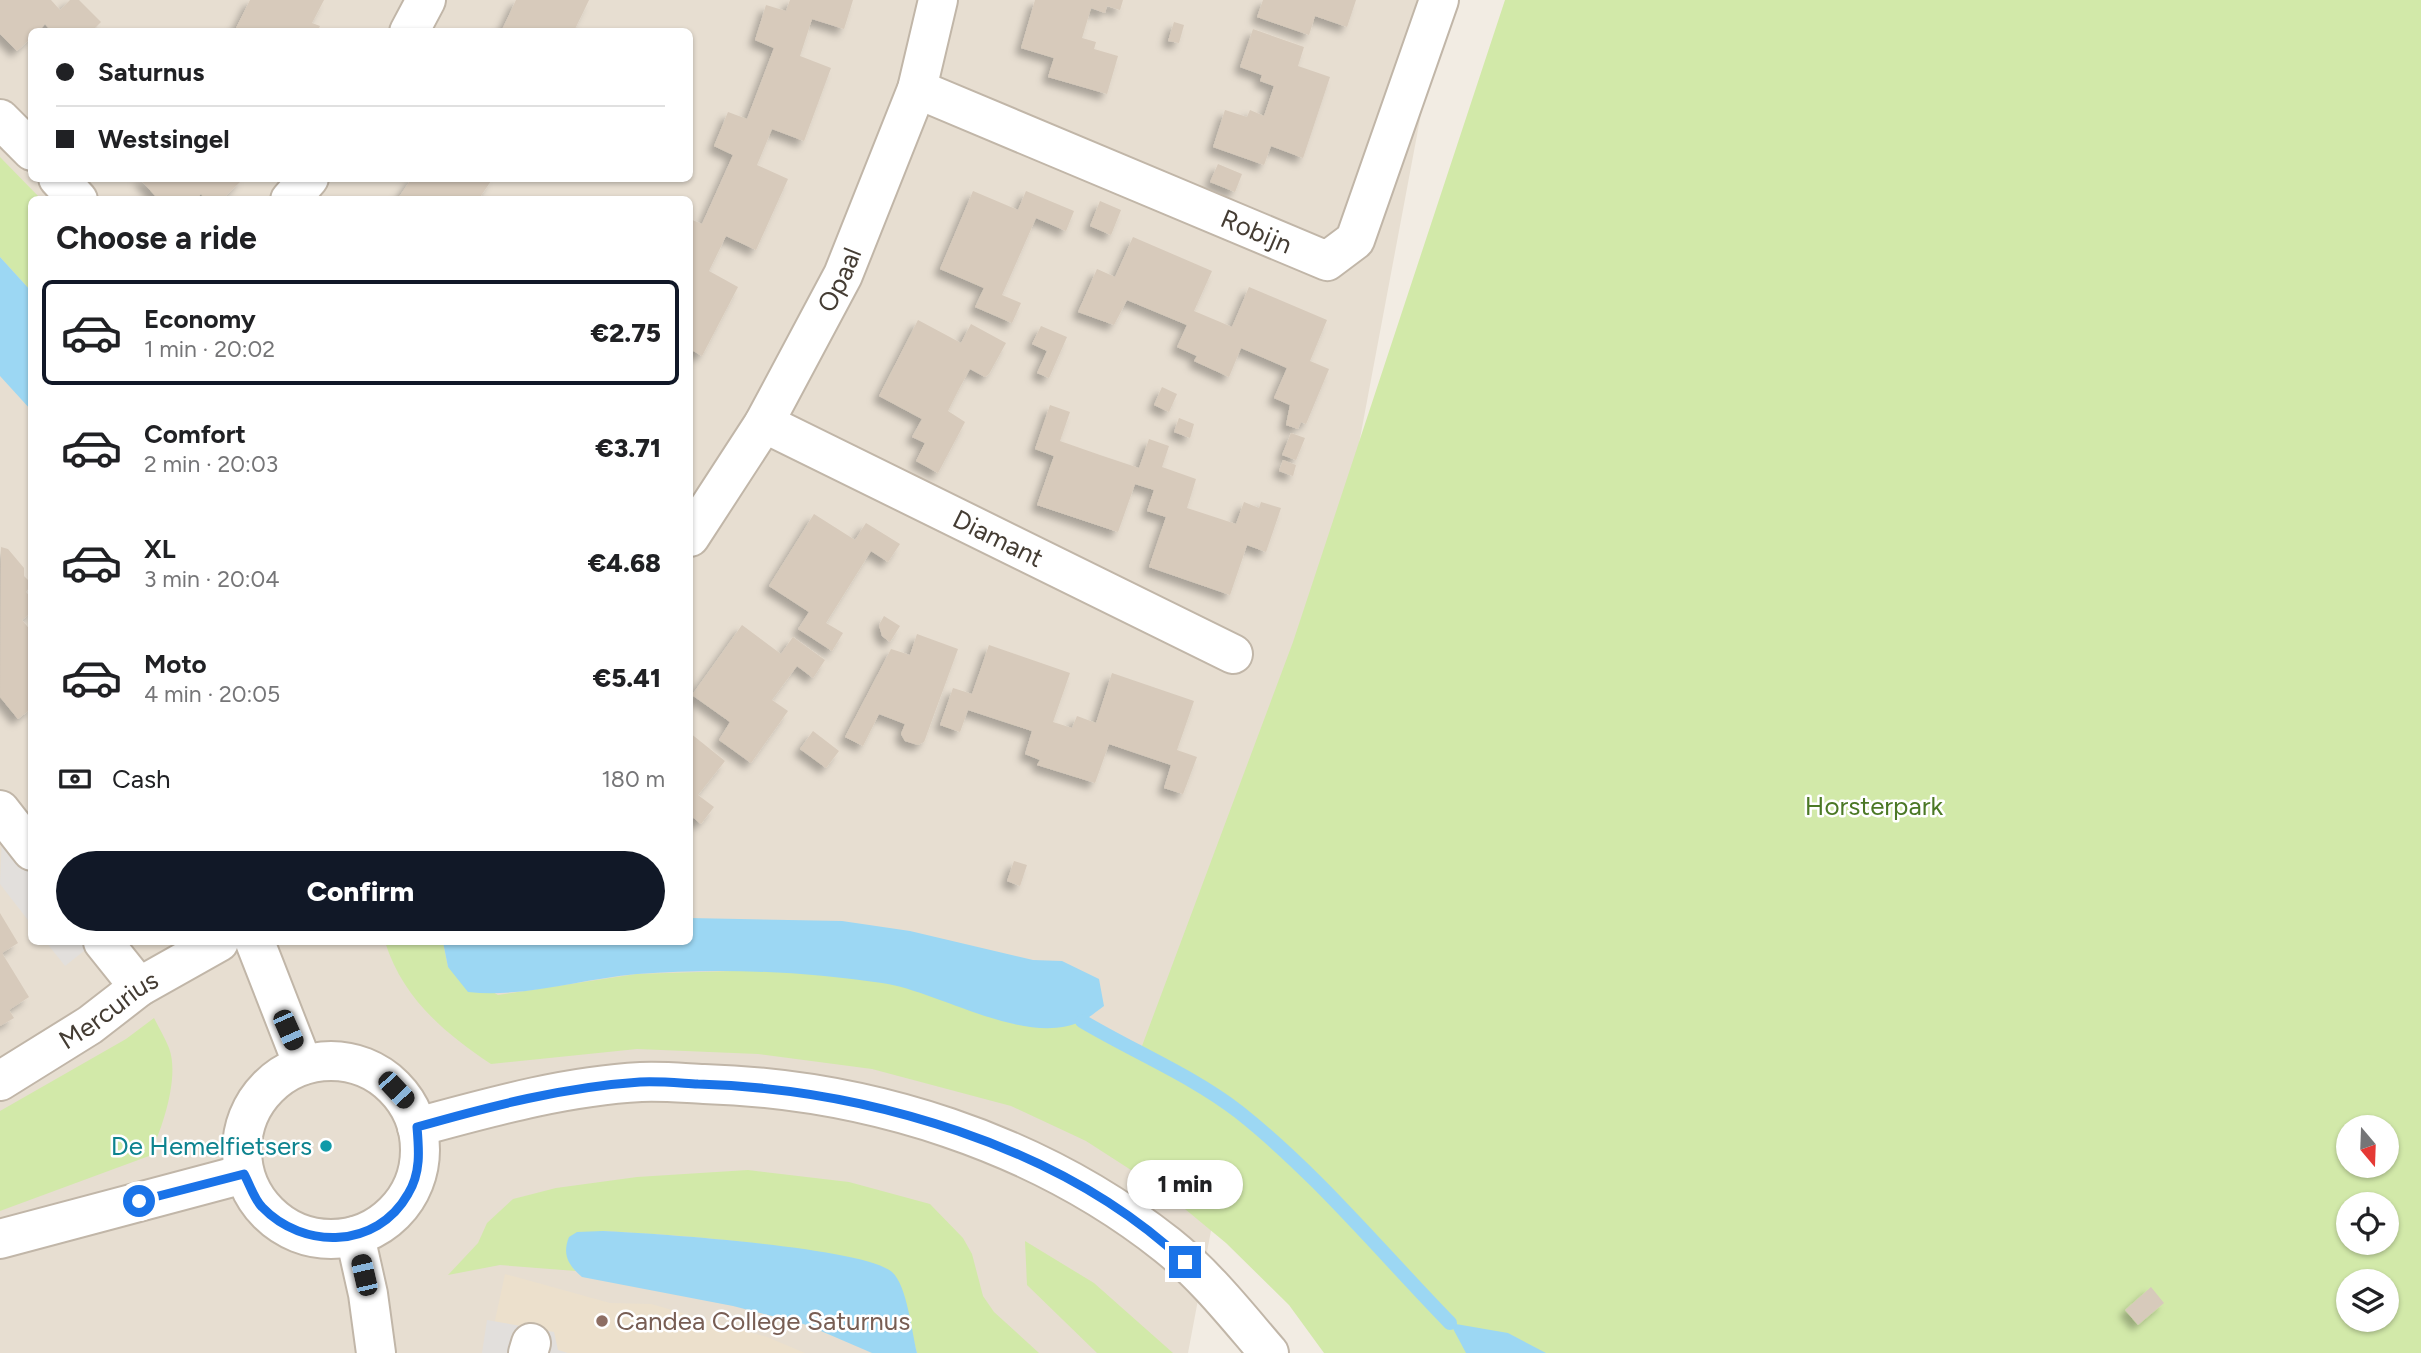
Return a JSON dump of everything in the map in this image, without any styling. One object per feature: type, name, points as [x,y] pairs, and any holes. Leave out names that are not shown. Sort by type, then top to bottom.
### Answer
[{"type":"street","points":[[411,28],[426,0]]},
{"type":"street","name":"Opaal","points":[[693,532],[764,423],[843,275],[918,89],[938,0]]},
{"type":"street","name":"Robijn","points":[[918,89],[1327,261],[1355,240],[1439,0]]},
{"type":"street","points":[[0,119],[28,148]]},
{"type":"street","points":[[62,182],[74,196]]},
{"type":"street","points":[[293,196],[306,182]]},
{"type":"street","name":"Diamant","points":[[764,423],[1233,654]]},
{"type":"street","points":[[0,810],[28,845]]},
{"type":"street","points":[[105,945],[139,987]]},
{"type":"street","name":"Mercurius","points":[[0,1082],[90,1025],[139,987],[214,945]]},
{"type":"street","points":[[256,945],[303,1065]]},
{"type":"street","points":[[332,1060],[360,1065],[377,1074],[405,1100],[417,1127],[420,1161],[408,1194],[386,1221],[355,1236],[320,1239],[286,1228],[260,1206],[244,1174],[242,1140],[251,1108],[273,1082],[303,1065],[332,1060]]},
{"type":"street","points":[[417,1127],[568,1090],[642,1082],[737,1085],[816,1093],[886,1109],[992,1143],[1080,1186],[1167,1246],[1221,1296],[1269,1353]]},
{"type":"street","points":[[0,1239],[244,1174]]},
{"type":"street","points":[[355,1236],[368,1294],[376,1353]]},
{"type":"shaded area","points":[[0,0],[1453,0],[1430,66],[1188,1353],[0,1353]]},
{"type":"shaded area","points":[[2,839],[28,871],[28,920],[0,884]]},
{"type":"shaded area","points":[[48,945],[87,945],[89,947],[65,966]]},
{"type":"shaded area","name":"Candea College Saturnus","points":[[505,1274],[610,1303],[651,1304],[767,1337],[805,1353],[488,1353]]},
{"type":"shaded area","points":[[487,1320],[554,1332],[558,1350],[568,1353],[482,1353]]},
{"type":"green space","name":"Horsterpark","points":[[1505,0],[2421,0],[2421,1353],[1324,1353],[1289,1305],[1226,1243],[1162,1190],[1086,1141],[1011,1106],[872,1069],[758,1054],[637,1049],[491,1064],[427,1012],[402,980],[386,945],[444,945],[448,967],[498,995],[636,974],[764,970],[823,974],[902,985],[1015,1024],[1082,1021],[1087,1017],[1139,1054],[1293,642]]},
{"type":"green space","points":[[0,157],[38,196],[28,196],[28,288],[0,257]]},
{"type":"green space","points":[[154,1018],[169,1048],[172,1073],[164,1118],[149,1156],[0,1211],[0,1111],[126,1039]]},
{"type":"green space","points":[[748,1170],[849,1182],[930,1204],[963,1238],[972,1254],[983,1296],[994,1312],[1039,1353],[917,1353],[910,1327],[874,1265],[774,1246],[603,1231],[573,1268],[576,1271],[500,1265],[448,1275],[478,1243],[487,1223],[513,1199],[556,1188],[637,1177]]},
{"type":"green space","points":[[1025,1241],[1094,1283],[1173,1353],[1097,1353],[1027,1285]]},
{"type":"water","points":[[0,257],[28,288],[28,407],[0,376]]},
{"type":"water","points":[[693,918],[842,921],[910,931],[1033,960],[1062,961],[1099,979],[1104,1006],[1082,1021],[1060,1027],[1035,1028],[982,1015],[905,988],[821,976],[729,971],[637,974],[531,990],[489,993],[468,992],[448,967],[444,945],[693,945]]},
{"type":"water","points":[[603,1231],[755,1243],[842,1255],[873,1263],[892,1272],[902,1287],[917,1353],[872,1353],[807,1325],[733,1306],[582,1277],[573,1268],[566,1254],[569,1237],[577,1232]]},
{"type":"water","points":[[1450,1323],[1508,1333],[1546,1353],[1466,1353]]},
{"type":"building","points":[[0,0],[51,0],[60,10],[70,0],[79,0],[101,22],[95,28],[48,28],[45,24],[42,28],[28,28],[28,41],[17,51],[0,34]]},
{"type":"building","points":[[250,0],[324,0],[312,23],[320,26],[319,28],[236,28]]},
{"type":"building","points":[[516,0],[589,0],[575,28],[503,28]]},
{"type":"building","points":[[790,0],[853,0],[844,29],[812,19],[800,56],[831,68],[804,141],[772,129],[757,165],[788,179],[756,250],[726,236],[709,271],[738,287],[702,356],[693,351],[693,220],[702,224],[733,155],[714,146],[728,112],[747,119],[774,48],[755,40],[766,5],[786,11]]},
{"type":"building","points":[[1035,0],[1123,0],[1120,10],[1107,6],[1105,13],[1091,8],[1082,38],[1096,42],[1094,49],[1118,56],[1107,94],[1048,77],[1054,58],[1021,48]]},
{"type":"building","points":[[1263,0],[1356,0],[1347,27],[1315,16],[1309,35],[1257,17]]},
{"type":"building","points":[[1174,22],[1184,25],[1179,43],[1168,41]]},
{"type":"building","points":[[1253,29],[1304,47],[1298,66],[1330,77],[1303,158],[1271,146],[1264,165],[1213,147],[1225,110],[1247,117],[1250,110],[1264,116],[1274,86],[1260,81],[1262,75],[1240,67]]},
{"type":"building","points":[[1218,164],[1242,174],[1235,192],[1210,182]]},
{"type":"building","points":[[143,182],[240,182],[226,196],[155,196]]},
{"type":"building","points":[[409,182],[490,182],[481,196],[400,196]]},
{"type":"building","points":[[973,191],[1018,210],[1026,191],[1074,211],[1066,231],[1036,218],[1002,295],[1021,303],[1012,323],[975,307],[984,288],[940,269]]},
{"type":"building","points":[[1100,201],[1121,210],[1111,235],[1090,226]]},
{"type":"building","points":[[1133,237],[1212,271],[1194,311],[1232,327],[1249,287],[1327,320],[1310,361],[1329,369],[1306,424],[1301,422],[1298,429],[1286,425],[1290,405],[1274,398],[1287,368],[1241,348],[1229,377],[1194,361],[1197,356],[1177,347],[1187,325],[1127,300],[1114,325],[1078,312],[1097,269],[1115,277]]},
{"type":"building","points":[[918,320],[961,343],[971,324],[1006,343],[989,374],[985,377],[970,369],[959,389],[948,411],[965,422],[938,473],[916,461],[925,443],[912,437],[922,419],[879,396]]},
{"type":"building","points":[[1041,326],[1067,337],[1049,378],[1037,373],[1047,351],[1032,344]]},
{"type":"building","points":[[1162,387],[1177,394],[1169,412],[1154,405]]},
{"type":"building","points":[[1050,405],[1070,412],[1060,441],[1100,455],[1139,468],[1149,439],[1169,446],[1162,467],[1196,479],[1187,508],[1236,524],[1244,502],[1259,508],[1261,502],[1281,508],[1266,552],[1247,545],[1230,595],[1149,567],[1166,517],[1147,511],[1154,490],[1135,484],[1118,532],[1037,505],[1054,456],[1035,449]]},
{"type":"building","points":[[1179,418],[1194,424],[1190,438],[1174,432]]},
{"type":"building","points":[[1291,433],[1305,438],[1296,460],[1282,455]]},
{"type":"building","points":[[1283,460],[1296,465],[1293,476],[1279,471]]},
{"type":"building","points":[[814,514],[855,540],[866,523],[900,544],[888,562],[871,551],[826,623],[843,633],[832,651],[798,629],[809,612],[769,586]]},
{"type":"building","points":[[1,547],[8,549],[24,568],[24,576],[28,580],[28,615],[22,620],[28,627],[28,711],[18,719],[0,697]]},
{"type":"building","points":[[884,616],[900,626],[890,642],[882,636],[879,625]]},
{"type":"building","points":[[742,625],[781,654],[793,637],[825,660],[813,678],[797,666],[772,700],[788,711],[751,763],[719,740],[730,722],[693,694]]},
{"type":"building","points":[[917,634],[958,649],[924,742],[918,745],[905,741],[901,734],[905,724],[879,714],[863,746],[845,737],[891,649],[910,655]]},
{"type":"building","points":[[989,645],[1070,673],[1053,722],[1072,728],[1077,716],[1096,723],[1112,673],[1194,701],[1177,750],[1197,757],[1183,794],[1164,788],[1171,765],[1109,744],[1095,783],[1037,765],[1040,760],[1025,754],[1032,731],[968,710],[960,732],[940,725],[953,688],[972,694]]},
{"type":"building","points":[[813,731],[839,751],[826,768],[800,749]]},
{"type":"building","points":[[693,735],[725,761],[698,795],[714,807],[701,824],[693,817]]},
{"type":"building","points":[[1014,861],[1027,865],[1020,886],[1007,881]]},
{"type":"building","points":[[0,913],[18,943],[2,953],[29,997],[9,1010],[14,1018],[0,1026]]},
{"type":"building","points":[[2151,1287],[2164,1303],[2138,1325],[2125,1310]]},
{"type":"waterway","points":[[1082,1021],[1182,1075],[1239,1112],[1295,1161],[1450,1323]]},
{"type":"place","name":"De Hemelfietsers","points":[[326,1146]]},
{"type":"place","name":"Candea College Saturnus","points":[[602,1321]]},
{"type":"route","points":[[139,1201],[244,1174],[260,1206],[286,1228],[320,1239],[355,1236],[386,1221],[408,1194],[420,1161],[417,1127],[473,1111],[568,1090],[642,1082],[737,1085],[816,1093],[886,1109],[992,1143],[1080,1186],[1167,1246],[1185,1262]]}]
